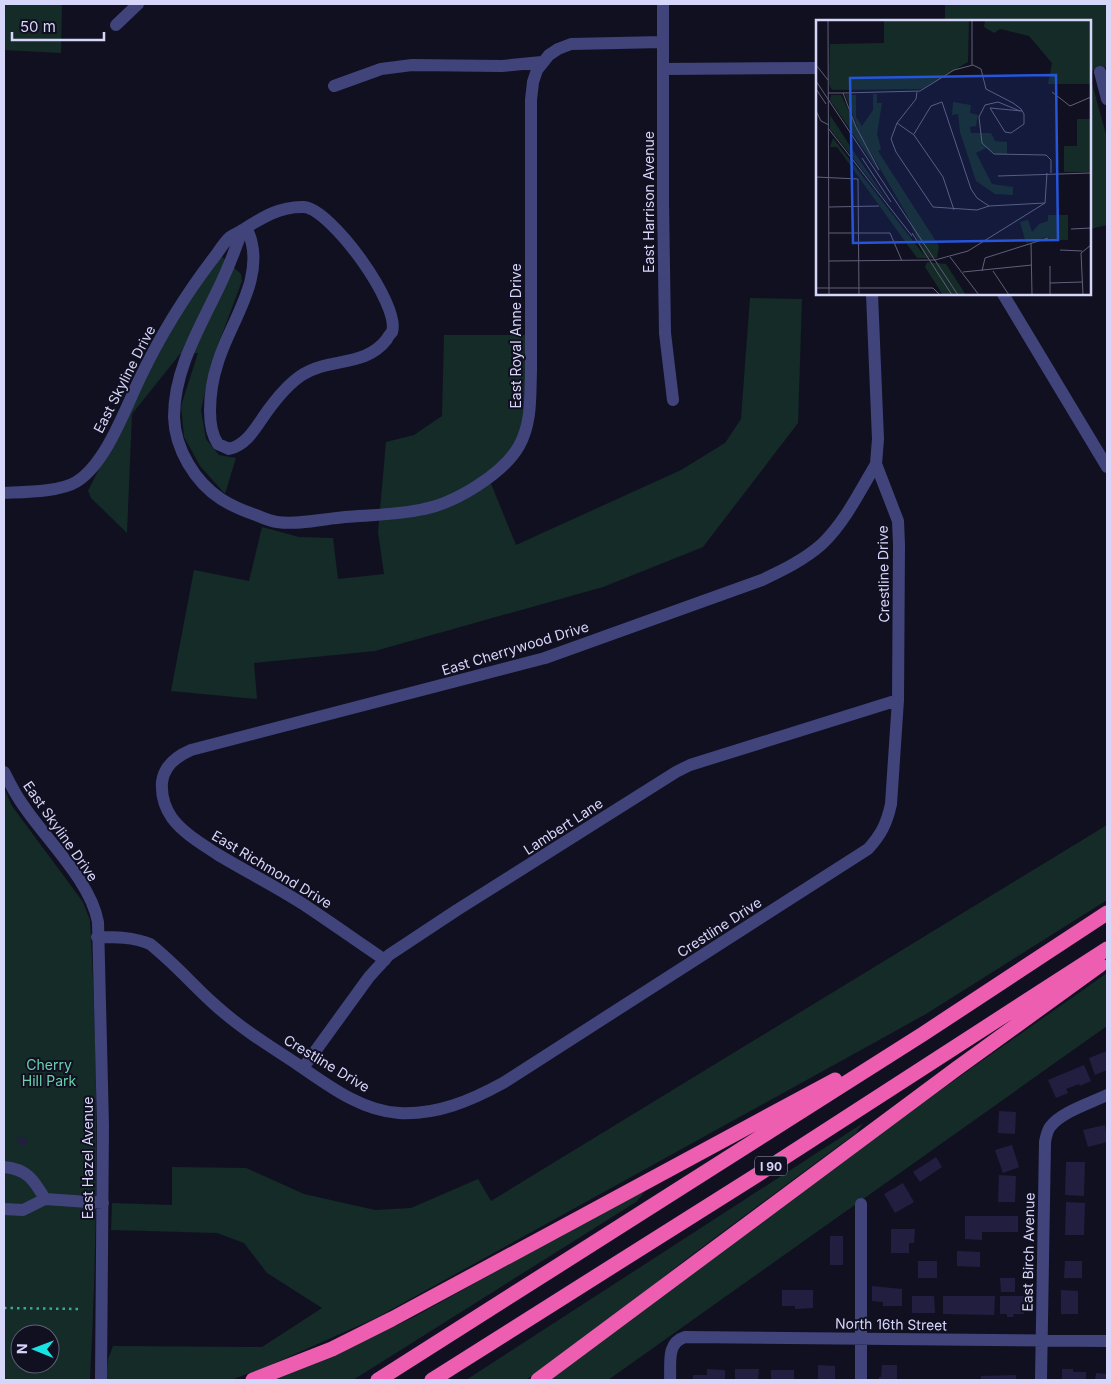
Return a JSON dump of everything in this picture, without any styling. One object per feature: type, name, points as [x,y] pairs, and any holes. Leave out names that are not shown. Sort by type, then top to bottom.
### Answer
[{"type":"highway","name":"I 90","points":[[378,1380],[923,1034],[1107,913]]},
{"type":"highway","name":"I 90","points":[[432,1380],[768,1168],[1107,949]]},
{"type":"highway","name":"I 90","points":[[538,1380],[948,1075],[1107,960]]},
{"type":"highway","points":[[253,1380],[332,1349],[392,1319],[693,1158],[780,1108],[923,1034]]},
{"type":"street","points":[[116,25],[138,4]]},
{"type":"street","name":"East Harrison Avenue","points":[[663,4],[664,333],[673,400]]},
{"type":"street","points":[[334,86],[381,68],[502,66],[542,62],[549,54],[571,44],[663,42]]},
{"type":"street","name":"East Royal Anne Drive","points":[[242,230],[225,274],[188,352],[177,391],[174,418],[180,446],[198,477],[221,500],[242,510],[278,522],[424,509],[448,501],[481,482],[498,469],[518,448],[525,434],[529,414],[531,372],[531,100],[533,82],[542,62]]},
{"type":"street","points":[[663,69],[816,68]]},
{"type":"street","points":[[1100,72],[1107,99]]},
{"type":"street","name":"East Skyline Drive","points":[[4,493],[42,491],[75,483],[91,470],[104,451],[160,339],[188,291],[230,237],[263,216],[293,206],[308,208],[326,219],[358,254],[384,296],[389,308],[392,333],[381,347],[367,356],[308,371],[294,380],[241,444],[229,449],[218,444],[212,430],[210,405],[218,362],[241,308],[251,277],[253,254],[251,240],[249,234],[242,230]]},
{"type":"street","name":"Crestline Drive","points":[[97,936],[124,937],[150,944],[215,1005],[256,1037],[303,1068],[356,1100],[372,1107],[398,1113],[414,1113],[444,1109],[468,1101],[503,1083],[868,849],[883,830],[888,817],[895,760],[898,700],[898,521],[876,464],[878,439],[872,295]]},
{"type":"street","points":[[1004,295],[1107,467]]},
{"type":"street","name":"East Cherrywood Drive","points":[[162,790],[164,774],[168,766],[174,759],[191,750],[545,658],[762,580],[791,565],[822,544],[848,512],[876,464]]},
{"type":"street","name":"Lambert Lane","points":[[303,1068],[369,976],[385,960],[457,910],[676,772],[690,765],[898,700]]},
{"type":"street","name":"East Skyline Drive","points":[[4,772],[19,799],[86,893],[96,915],[97,936]]},
{"type":"street","name":"East Richmond Drive","points":[[162,790],[165,805],[172,818],[194,838],[238,867],[302,903],[385,960]]},
{"type":"street","name":"East Hazel Avenue","points":[[97,936],[104,1126],[101,1380]]},
{"type":"street","name":"East Birch Avenue","points":[[1041,1380],[1045,1142],[1051,1126],[1064,1115],[1107,1095]]},
{"type":"street","points":[[4,1167],[23,1172],[33,1179],[45,1199]]},
{"type":"street","points":[[4,1209],[24,1210],[45,1199],[103,1204]]},
{"type":"street","points":[[861,1204],[861,1380]]},
{"type":"street","name":"North 16th Street","points":[[670,1380],[671,1350],[676,1341],[685,1337],[1107,1341]]},
{"type":"path","points":[[4,1308],[80,1309]]},
{"type":"green space","points":[[4,4],[62,4],[61,53],[4,50]]},
{"type":"green space","points":[[945,4],[1107,4],[1107,67],[1091,71],[1091,20],[945,20]]},
{"type":"green space","points":[[1091,80],[1107,138],[1107,225],[1091,229]]},
{"type":"green space","points":[[222,257],[241,274],[242,281],[212,361],[201,410],[206,439],[219,455],[236,458],[225,494],[200,466],[184,437],[181,406],[198,353],[180,354],[132,414],[127,533],[91,498],[88,491],[143,381],[192,292]]},
{"type":"green space","points":[[750,298],[802,299],[798,423],[703,547],[603,587],[375,651],[254,663],[257,699],[171,691],[194,570],[249,581],[262,527],[299,537],[333,538],[338,579],[384,574],[378,532],[386,442],[414,435],[442,416],[444,335],[527,335],[527,393],[521,428],[514,444],[503,459],[487,474],[516,545],[681,470],[725,443],[741,419]]},
{"type":"green space","name":"Cherry Hill Park","points":[[4,788],[12,806],[83,902],[90,920],[95,1035],[96,1208],[90,1380],[4,1380]]},
{"type":"green space","points":[[1107,825],[1107,900],[926,1014],[376,1318],[266,1367],[231,1380],[106,1380],[108,1359],[113,1346],[262,1347],[322,1308],[267,1273],[244,1243],[217,1233],[111,1230],[112,1203],[172,1205],[172,1167],[246,1168],[304,1194],[375,1210],[411,1208],[478,1179],[491,1201]]},
{"type":"green space","points":[[1107,973],[1107,1026],[608,1380],[550,1380],[768,1216],[942,1089]]},
{"type":"green space","points":[[863,1123],[856,1133],[689,1257],[585,1338],[526,1380],[466,1380]]},
{"type":"green space","points":[[645,1192],[636,1202],[353,1380],[269,1380],[332,1356],[414,1317],[634,1195]]},
{"type":"building","points":[[1107,1051],[1107,1070],[1095,1075],[1089,1058]]},
{"type":"building","points":[[1084,1065],[1091,1081],[1066,1089],[1068,1093],[1056,1098],[1048,1080]]},
{"type":"building","points":[[999,1111],[1016,1112],[1015,1134],[998,1133]]},
{"type":"building","points":[[1105,1125],[1107,1142],[1088,1147],[1083,1130]]},
{"type":"building","points":[[18,1137],[28,1139],[26,1145],[17,1144]]},
{"type":"building","points":[[1012,1145],[1019,1167],[1003,1173],[995,1150]]},
{"type":"building","points":[[936,1157],[942,1167],[920,1182],[913,1172]]},
{"type":"building","points":[[1066,1162],[1085,1162],[1084,1196],[1065,1195]]},
{"type":"building","points":[[999,1175],[1016,1176],[1015,1202],[998,1202]]},
{"type":"building","points":[[903,1183],[914,1202],[895,1213],[884,1194]]},
{"type":"building","points":[[1066,1202],[1085,1203],[1084,1235],[1065,1235]]},
{"type":"building","points":[[965,1216],[1018,1216],[1018,1232],[982,1232],[982,1240],[965,1239]]},
{"type":"building","points":[[891,1229],[915,1229],[914,1243],[909,1243],[909,1253],[891,1253]]},
{"type":"building","points":[[830,1236],[843,1236],[843,1265],[830,1265]]},
{"type":"building","points":[[957,1251],[980,1252],[980,1267],[957,1266]]},
{"type":"building","points":[[918,1261],[937,1261],[937,1278],[918,1278]]},
{"type":"building","points":[[1065,1261],[1082,1261],[1082,1278],[1064,1278]]},
{"type":"building","points":[[1000,1278],[1015,1278],[1015,1292],[1001,1292]]},
{"type":"building","points":[[872,1286],[902,1289],[902,1306],[883,1306],[883,1302],[872,1301]]},
{"type":"building","points":[[782,1290],[813,1290],[813,1308],[795,1309],[795,1306],[782,1306]]},
{"type":"building","points":[[1061,1290],[1078,1291],[1078,1314],[1061,1314]]},
{"type":"building","points":[[912,1296],[934,1296],[935,1313],[912,1313]]},
{"type":"building","points":[[943,1296],[995,1296],[994,1315],[943,1314]]},
{"type":"building","points":[[1000,1296],[1024,1296],[1024,1314],[1013,1314],[1014,1317],[1007,1317],[1007,1314],[1000,1314]]},
{"type":"building","points":[[818,1365],[835,1366],[835,1380],[818,1380]]},
{"type":"building","points":[[882,1365],[897,1365],[897,1380],[879,1380]]},
{"type":"building","points":[[707,1369],[725,1370],[725,1380],[693,1380],[693,1375],[707,1375]]},
{"type":"building","points":[[735,1369],[759,1369],[758,1380],[735,1380]]},
{"type":"building","points":[[1062,1369],[1073,1369],[1073,1372],[1086,1372],[1086,1380],[1062,1380]]},
{"type":"building","points":[[771,1370],[794,1370],[794,1380],[771,1380]]},
{"type":"building","points":[[1096,1373],[1107,1374],[1107,1380],[1095,1380]]},
{"type":"building","points":[[1016,1375],[1016,1380],[981,1380],[981,1376]]}]
